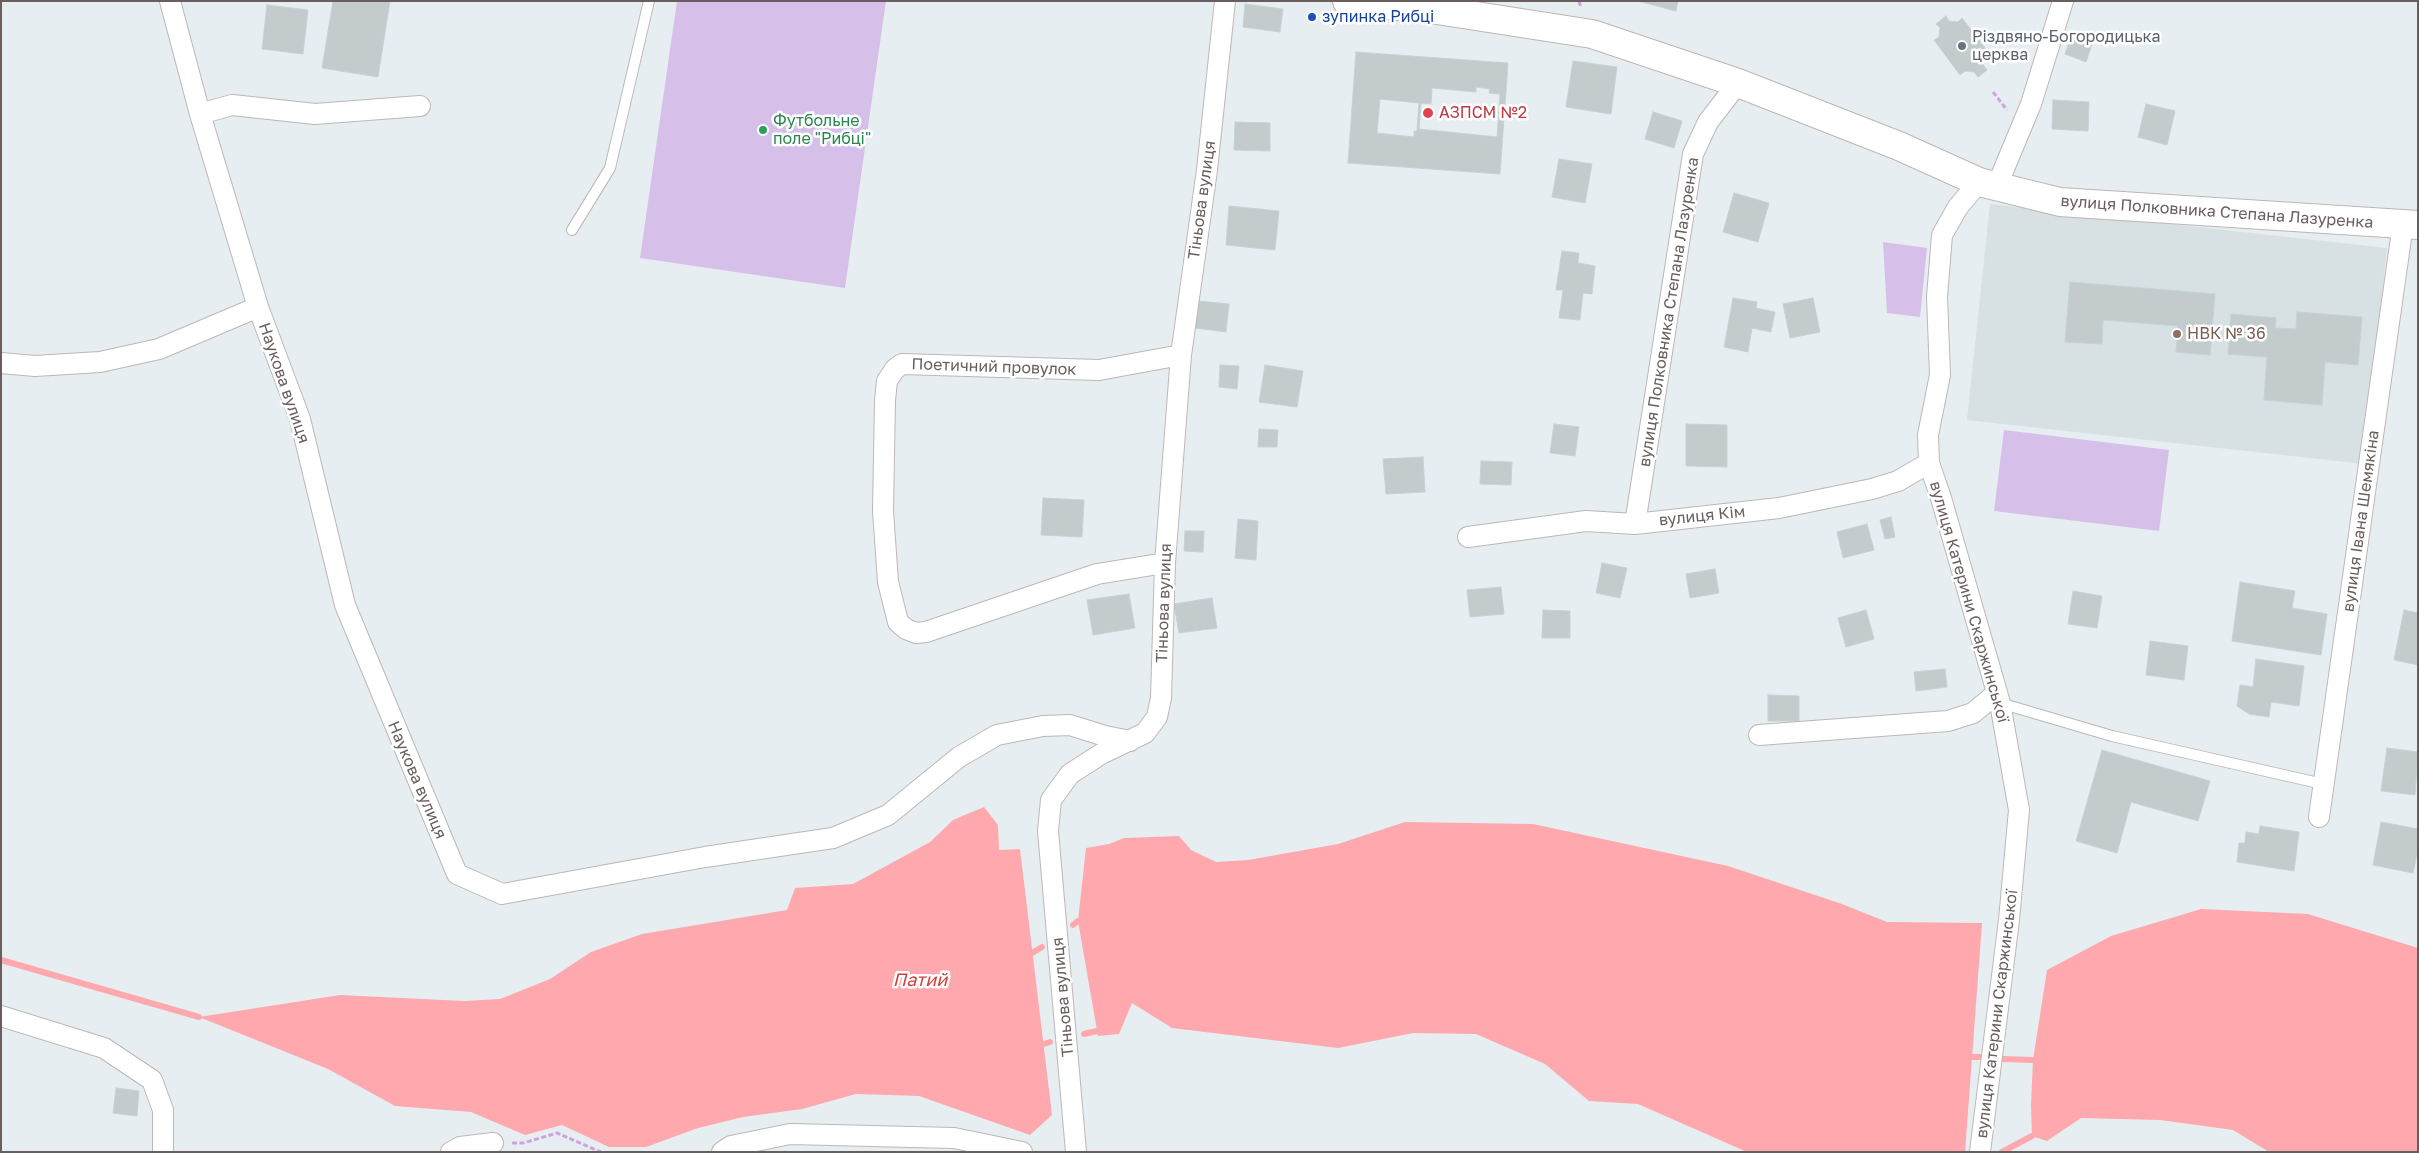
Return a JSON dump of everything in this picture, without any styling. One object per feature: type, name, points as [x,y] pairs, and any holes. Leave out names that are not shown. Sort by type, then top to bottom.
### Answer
[{"type":"street","name":"Наукова вулиця","points":[[170,1],[200,114],[258,307],[300,418],[345,605],[457,874],[502,894],[705,857],[833,838],[888,815],[959,757],[997,735],[1043,726],[1070,725],[1105,736],[1130,741]]},
{"type":"street","name":"Тіньова вулиця","points":[[1076,1152],[1048,831],[1051,800],[1070,774],[1101,754],[1145,733],[1157,717],[1161,698],[1165,563],[1181,355],[1207,170],[1225,1]]},
{"type":"street","name":"вулиця Полковника Степана Лазуренка","points":[[1347,1],[1437,6],[1592,34],[1738,82],[1899,146],[1987,185],[2060,202],[2410,225]]},
{"type":"street","name":"вулиця Катерини Скаржинської","points":[[1980,1152],[2009,920],[2019,810],[1998,698],[1941,498],[1929,463],[1928,435],[1940,376],[1938,297],[1942,235],[1958,207],[2001,176],[2031,104],[2063,1]]},
{"type":"street","name":"вулиця Полковника Степана Лазуренка","points":[[1635,524],[1693,154],[1708,122],[1738,82]]},
{"type":"street","points":[[200,114],[232,105],[315,114],[420,106]]},
{"type":"street","name":"вулиця Івана Шемякіна","points":[[2319,817],[2410,225]]},
{"type":"street","points":[[1,363],[35,366],[100,362],[159,349],[258,307]]},
{"type":"street","name":"Поетичний провулок","points":[[1165,563],[1098,574],[926,632],[916,633],[906,629],[898,622],[888,582],[883,511],[885,400],[887,381],[895,368],[902,364],[1099,370],[1181,355]]},
{"type":"street","name":"вулиця Кім","points":[[1468,537],[1586,520],[1635,524],[1779,508],[1872,489],[1898,480],[1929,463]]},
{"type":"street","points":[[1759,735],[1948,721],[1973,712],[1998,698]]},
{"type":"street","points":[[1,1016],[104,1048],[152,1080],[163,1110],[163,1152]]},
{"type":"street","points":[[722,1152],[730,1146],[790,1134],[954,1138],[1022,1152]]},
{"type":"street","points":[[451,1152],[460,1147],[493,1143]]},
{"type":"lane","points":[[572,230],[610,168],[649,1]]},
{"type":"lane","points":[[1998,698],[2112,736],[2323,784]]},
{"type":"path","points":[[493,1143],[523,1143],[558,1133],[601,1152]]},
{"type":"shaded area","name":"Футбольне поле \"Рибці\"","points":[[677,1],[886,1],[845,288],[640,258]]},
{"type":"shaded area","name":"НВК № 36","points":[[1990,204],[2387,248],[2364,464],[1967,420]]},
{"type":"shaded area","points":[[1883,242],[1927,248],[1920,317],[1887,313]]},
{"type":"shaded area","points":[[2004,430],[2169,450],[2159,531],[1994,511]]},
{"type":"water","name":"Патий","points":[[984,807],[998,825],[999,850],[1020,849],[1052,1115],[1030,1135],[919,1096],[856,1094],[802,1109],[743,1117],[698,1128],[646,1147],[609,1147],[562,1125],[525,1135],[471,1112],[395,1106],[328,1069],[199,1017],[340,995],[464,1001],[500,999],[550,979],[591,952],[642,934],[787,910],[795,888],[853,884],[930,842],[953,820]]},
{"type":"water","points":[[1405,822],[1533,824],[1728,866],[1842,904],[1887,922],[1982,923],[1965,1152],[1747,1152],[1638,1104],[1589,1101],[1545,1064],[1476,1034],[1413,1033],[1338,1048],[1172,1028],[1132,1003],[1119,1034],[1098,1036],[1078,921],[1086,848],[1109,844],[1124,838],[1179,836],[1191,850],[1216,862],[1248,860],[1338,844]]},
{"type":"water","points":[[2201,909],[2308,914],[2418,948],[2418,1152],[2269,1152],[2233,1130],[2160,1120],[2081,1118],[2047,1141],[2032,1136],[2033,1060],[2047,970],[2111,936]]},
{"type":"building","points":[[333,1],[390,1],[378,77],[322,68]]},
{"type":"building","points":[[1638,1],[1678,1],[1676,11]]},
{"type":"building","points":[[1245,4],[1283,9],[1280,32],[1243,27]]},
{"type":"building","points":[[267,5],[308,10],[303,54],[262,49]]},
{"type":"building","name":"Різдвяно-Богородицька церква","points":[[1946,16],[1949,21],[1958,22],[1962,18],[1989,53],[1984,56],[1983,65],[1987,70],[1978,77],[1974,72],[1965,71],[1960,75],[1934,40],[1939,37],[1940,28],[1936,24]]},
{"type":"building","points":[[2072,34],[2093,42],[2086,62],[2065,54]]},
{"type":"building","name":"АЗПСМ №2","points":[[1356,52],[1508,63],[1500,174],[1348,163]]},
{"type":"building","points":[[1573,61],[1617,67],[1611,114],[1566,107]]},
{"type":"building","points":[[1476,87],[1490,89],[1489,93],[1500,94],[1497,137],[1419,129],[1421,103],[1431,104],[1432,88],[1476,92]]},
{"type":"building","points":[[1380,99],[1419,103],[1417,131],[1414,131],[1414,137],[1377,133]]},
{"type":"building","points":[[2053,100],[2089,102],[2088,131],[2052,129]]},
{"type":"building","points":[[2146,104],[2175,111],[2167,145],[2138,137]]},
{"type":"building","points":[[1653,112],[1682,121],[1674,148],[1645,139]]},
{"type":"building","points":[[1235,122],[1270,123],[1270,151],[1234,150]]},
{"type":"building","points":[[1559,159],[1592,164],[1585,203],[1552,197]]},
{"type":"building","points":[[1734,193],[1769,203],[1758,242],[1723,232]]},
{"type":"building","points":[[1229,206],[1279,211],[1275,250],[1226,245]]},
{"type":"building","points":[[1562,251],[1579,253],[1578,263],[1595,266],[1592,294],[1583,293],[1580,320],[1559,318],[1563,290],[1556,290]]},
{"type":"building","points":[[2070,282],[2215,294],[2210,355],[2176,352],[2178,326],[2103,320],[2102,344],[2065,342]]},
{"type":"building","points":[[1733,298],[1757,302],[1756,308],[1775,312],[1771,332],[1752,328],[1748,352],[1724,347]]},
{"type":"building","points":[[1813,298],[1820,332],[1790,338],[1783,304]]},
{"type":"building","points":[[1198,301],[1229,304],[1226,332],[1195,328]]},
{"type":"building","points":[[2297,312],[2362,317],[2358,365],[2325,362],[2322,405],[2264,400],[2267,357],[2228,354],[2231,314],[2276,318],[2275,328],[2296,329]]},
{"type":"building","points":[[1220,365],[1239,366],[1237,389],[1219,387]]},
{"type":"building","points":[[1265,365],[1303,371],[1297,407],[1259,402]]},
{"type":"building","points":[[1554,424],[1579,427],[1575,456],[1550,453]]},
{"type":"building","points":[[1686,424],[1727,425],[1727,467],[1686,466]]},
{"type":"building","points":[[1259,429],[1278,430],[1277,447],[1258,447]]},
{"type":"building","points":[[1423,457],[1425,492],[1386,494],[1383,459]]},
{"type":"building","points":[[1481,461],[1512,462],[1511,485],[1480,484]]},
{"type":"building","points":[[1043,498],[1084,500],[1082,537],[1041,535]]},
{"type":"building","points":[[1891,517],[1895,537],[1885,539],[1880,520]]},
{"type":"building","points":[[1238,519],[1258,521],[1256,560],[1235,558]]},
{"type":"building","points":[[1867,524],[1874,550],[1843,558],[1837,532]]},
{"type":"building","points":[[1185,531],[1204,531],[1203,552],[1184,551]]},
{"type":"building","points":[[1602,563],[1627,568],[1620,598],[1596,593]]},
{"type":"building","points":[[1715,569],[1719,593],[1690,598],[1686,574]]},
{"type":"building","points":[[2240,582],[2295,591],[2292,608],[2327,614],[2321,655],[2232,641]]},
{"type":"building","points":[[1501,587],[1504,614],[1470,617],[1467,590]]},
{"type":"building","points":[[2073,591],[2102,596],[2097,628],[2068,624]]},
{"type":"building","points":[[1129,594],[1135,628],[1093,635],[1087,600]]},
{"type":"building","points":[[1212,598],[1217,628],[1179,633],[1174,604]]},
{"type":"building","points":[[1543,610],[1570,611],[1570,638],[1542,638]]},
{"type":"building","points":[[1866,610],[1874,639],[1846,647],[1838,618]]},
{"type":"building","points":[[2404,610],[2418,613],[2418,665],[2394,660]]},
{"type":"building","points":[[2150,641],[2188,646],[2184,680],[2146,675]]},
{"type":"building","points":[[2256,659],[2304,666],[2299,706],[2271,702],[2269,717],[2249,714],[2237,706],[2240,685],[2253,687]]},
{"type":"building","points":[[1945,669],[1947,687],[1916,691],[1914,672]]},
{"type":"building","points":[[1768,695],[1799,696],[1799,721],[1768,721]]},
{"type":"building","points":[[2387,748],[2418,752],[2415,795],[2381,791]]},
{"type":"building","points":[[2102,750],[2210,781],[2198,821],[2131,802],[2117,853],[2076,841]]},
{"type":"building","points":[[2381,822],[2418,829],[2418,849],[2413,873],[2373,865]]},
{"type":"building","points":[[2260,826],[2299,832],[2294,871],[2237,862],[2239,843],[2245,843],[2246,832],[2259,834]]},
{"type":"building","points":[[116,1088],[139,1091],[137,1116],[113,1113]]},
{"type":"waterway","points":[[1073,925],[1078,921]]},
{"type":"waterway","points":[[1032,953],[1042,947]]},
{"type":"waterway","points":[[1,960],[199,1017]]},
{"type":"waterway","points":[[1084,1034],[1097,1031]]},
{"type":"waterway","points":[[1044,1044],[1050,1042]]},
{"type":"waterway","points":[[1972,1057],[1980,1057]]},
{"type":"waterway","points":[[2003,1059],[2033,1060]]},
{"type":"waterway","points":[[2002,1152],[2032,1136]]},
{"type":"place","name":"зупинка Рибці","points":[[1312,17]]},
{"type":"place","name":"Різдвяно-Богородицька церква","points":[[1962,46]]},
{"type":"place","name":"АЗПСМ №2","points":[[1428,113]]},
{"type":"place","name":"Футбольне поле \"Рибці\"","points":[[763,130]]},
{"type":"place","name":"НВК № 36","points":[[2177,334]]}]
